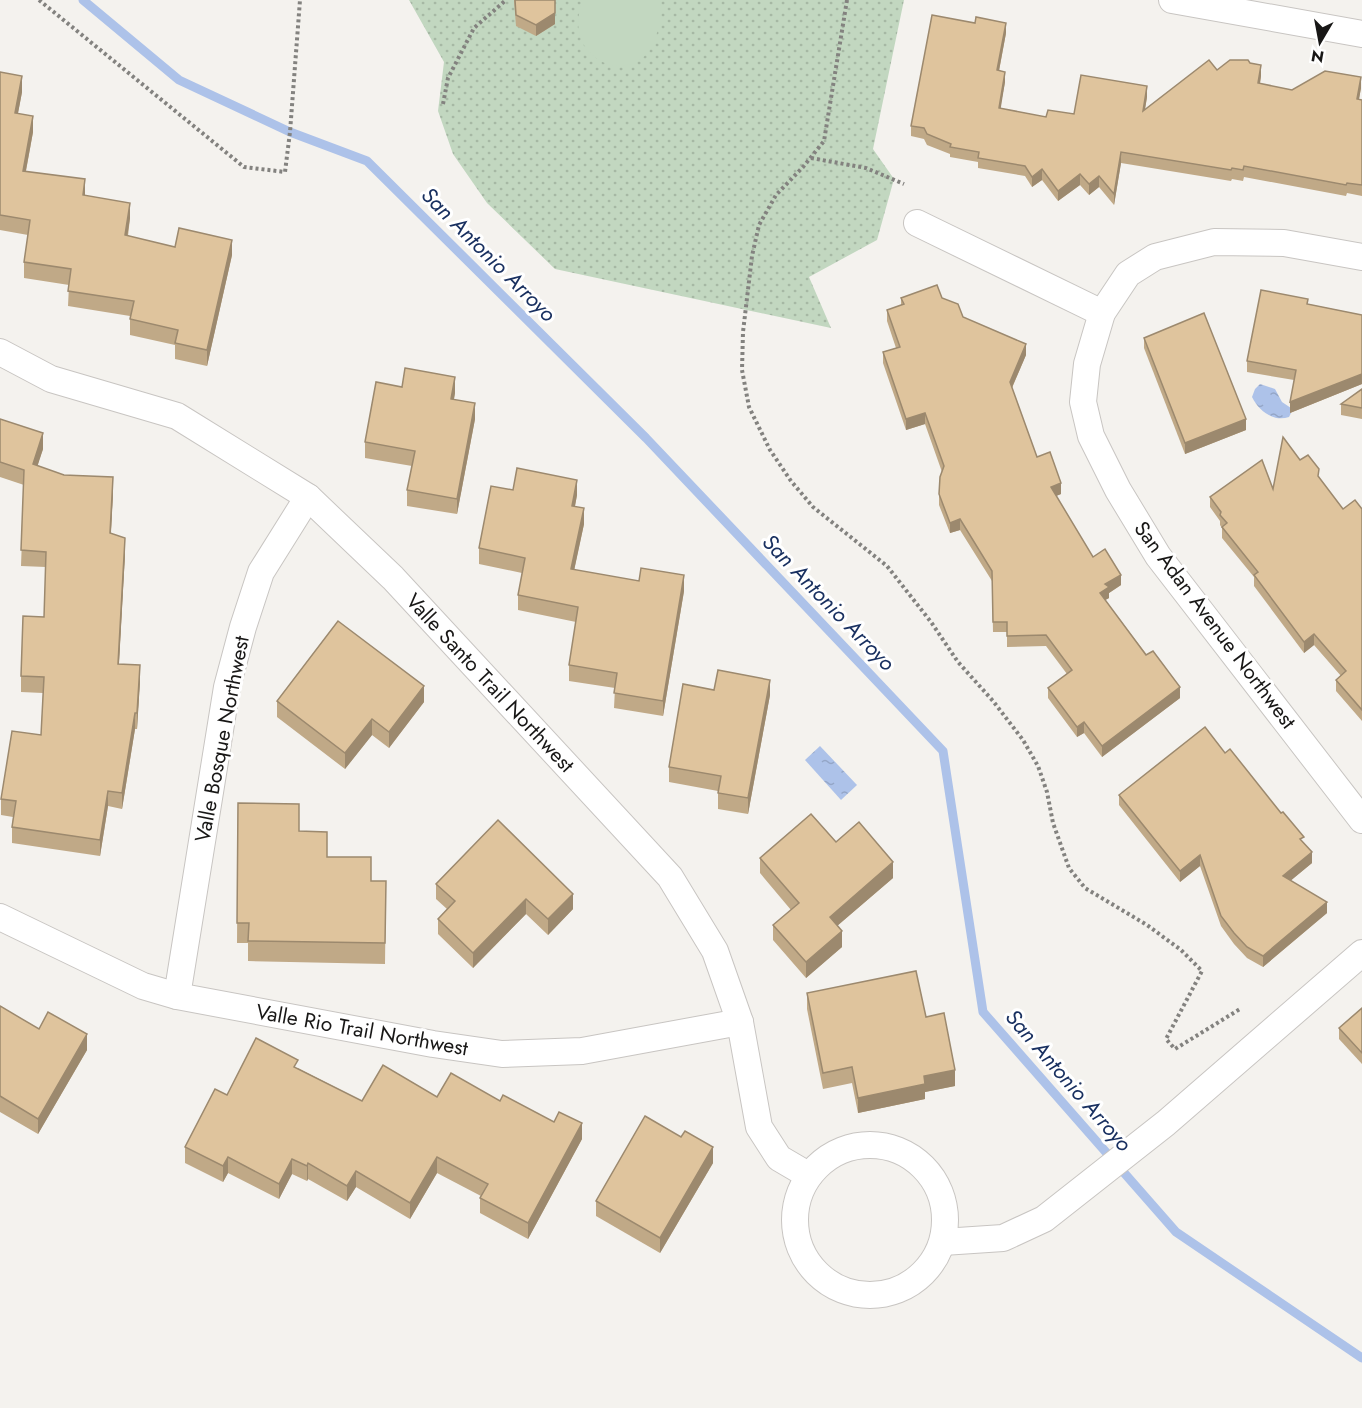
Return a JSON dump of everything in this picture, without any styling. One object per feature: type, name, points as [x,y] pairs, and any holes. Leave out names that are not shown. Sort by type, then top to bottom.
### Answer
[{"type":"street","points":[[1172,0],[1362,34]]},
{"type":"street","points":[[916,222],[1102,313]]},
{"type":"street","name":"San Adan Avenue Northwest","points":[[1362,257],[1284,243],[1214,242],[1155,257],[1128,274],[1102,313],[1087,364],[1083,402],[1091,436],[1118,490],[1158,556],[1362,820]]},
{"type":"street","name":"Valle Santo Trail Northwest","points":[[0,352],[51,379],[177,416],[308,497],[393,578],[670,877],[715,951],[740,1022],[759,1128],[778,1158],[808,1176]]},
{"type":"street","name":"Valle Bosque Northwest","points":[[177,996],[227,687],[237,647],[261,572],[308,497]]},
{"type":"street","name":"Valle Rio Trail Northwest","points":[[0,917],[143,986],[177,996],[433,1044],[502,1054],[582,1051],[740,1022]]},
{"type":"street","points":[[943,1242],[1003,1238],[1044,1219],[1166,1123],[1362,953]]},
{"type":"street","points":[[881,1145],[906,1154],[927,1170],[940,1190],[946,1216],[943,1242],[931,1265],[912,1283],[888,1294],[862,1296],[830,1285],[810,1268],[800,1252],[793,1227],[796,1200],[808,1176],[827,1157],[851,1146],[881,1145]]},
{"type":"path","points":[[39,0],[244,167],[285,172],[300,0]]},
{"type":"path","points":[[443,104],[448,78],[474,28],[506,0]]},
{"type":"path","points":[[847,0],[824,141],[776,195],[759,225],[752,256],[743,332],[742,370],[749,407],[770,450],[791,481],[813,507],[887,566],[931,622],[958,662],[993,701],[1023,740],[1038,766],[1047,792],[1053,823],[1069,868],[1085,888],[1147,925],[1181,950],[1202,971],[1166,1039],[1175,1049],[1240,1009]]},
{"type":"path","points":[[811,158],[867,168],[904,184]]},
{"type":"green space","points":[[409,0],[904,0],[873,149],[894,179],[877,240],[809,277],[831,328],[555,269],[487,203],[453,154],[438,111],[444,62]]},
{"type":"green space","points":[[583,0],[660,0],[658,28],[651,49],[638,61],[623,66],[607,63],[592,55],[582,41],[578,23]]},
{"type":"water","points":[[1260,384],[1275,389],[1282,402],[1291,408],[1289,417],[1272,417],[1258,407],[1252,397]]},
{"type":"water","points":[[820,746],[857,785],[841,800],[805,760]]},
{"type":"building","points":[[515,0],[555,0],[555,13],[536,25],[516,15]]},
{"type":"building","points":[[932,15],[975,23],[976,17],[1006,23],[997,70],[1005,72],[999,108],[1046,117],[1048,110],[1074,114],[1081,75],[1147,86],[1143,111],[1209,60],[1217,70],[1230,60],[1248,60],[1250,63],[1261,65],[1258,83],[1292,90],[1325,71],[1361,77],[1357,99],[1362,100],[1362,185],[1347,183],[1346,185],[1244,166],[1243,170],[1232,168],[1231,170],[1121,152],[1114,194],[1099,176],[1089,184],[1080,174],[1058,191],[1042,169],[1032,177],[1025,166],[978,158],[979,152],[950,147],[951,144],[927,134],[924,128],[911,126]]},
{"type":"building","points":[[0,72],[22,76],[15,113],[33,116],[23,171],[85,179],[83,195],[130,203],[125,235],[175,247],[179,228],[232,240],[207,350],[175,343],[178,330],[130,319],[134,301],[68,291],[71,269],[24,262],[30,220],[0,215]]},
{"type":"building","points":[[937,285],[942,298],[958,304],[963,317],[1026,344],[1010,382],[1037,457],[1050,452],[1061,483],[1051,487],[1093,557],[1105,549],[1121,575],[1105,584],[1109,587],[1100,593],[1146,655],[1153,651],[1180,687],[1102,746],[1084,722],[1077,727],[1048,688],[1072,670],[1046,635],[1007,636],[1007,622],[993,622],[992,571],[960,519],[950,523],[939,494],[940,477],[944,466],[925,413],[906,419],[883,352],[900,347],[887,310],[904,304],[901,298]]},
{"type":"building","points":[[1261,290],[1308,299],[1307,304],[1362,315],[1362,374],[1290,402],[1296,370],[1247,361]]},
{"type":"building","points":[[1204,313],[1246,419],[1185,443],[1144,338]]},
{"type":"building","points":[[405,368],[455,377],[451,399],[475,403],[457,499],[407,490],[415,451],[365,442],[376,382],[402,387]]},
{"type":"building","points":[[1362,389],[1362,408],[1341,404]]},
{"type":"building","points":[[0,419],[43,433],[33,464],[64,475],[113,477],[110,533],[125,538],[118,664],[140,665],[137,713],[135,713],[122,793],[108,791],[100,840],[12,827],[16,801],[1,799],[12,731],[41,735],[44,677],[21,676],[23,616],[44,617],[46,552],[21,550],[24,470],[0,462]]},
{"type":"building","points":[[1283,437],[1300,460],[1308,455],[1319,469],[1318,476],[1343,509],[1355,500],[1362,509],[1362,710],[1336,680],[1346,671],[1314,634],[1304,642],[1254,575],[1258,572],[1222,527],[1227,523],[1210,497],[1262,460],[1273,489]]},
{"type":"building","points":[[517,468],[577,480],[572,506],[584,508],[571,569],[639,581],[641,568],[684,575],[663,701],[614,693],[617,673],[569,665],[578,607],[518,595],[525,558],[479,548],[491,486],[513,490]]},
{"type":"building","points":[[338,621],[424,686],[389,732],[372,719],[345,753],[277,701]]},
{"type":"building","points":[[718,670],[770,680],[748,798],[718,793],[721,776],[669,767],[683,684],[714,690]]},
{"type":"building","points":[[1205,727],[1225,753],[1230,749],[1281,813],[1283,812],[1304,837],[1300,839],[1312,852],[1283,876],[1327,902],[1263,956],[1247,947],[1221,916],[1200,855],[1180,871],[1119,795]]},
{"type":"building","points":[[238,803],[299,804],[299,831],[327,832],[327,857],[371,857],[371,881],[386,881],[385,943],[248,941],[249,923],[237,923]]},
{"type":"building","points":[[811,814],[836,842],[859,822],[893,862],[830,917],[842,931],[806,962],[773,925],[799,903],[760,858]]},
{"type":"building","points":[[498,820],[573,894],[548,919],[526,899],[473,953],[438,919],[455,901],[436,884]]},
{"type":"building","points":[[916,971],[926,1017],[944,1013],[955,1070],[924,1076],[925,1084],[858,1098],[852,1067],[823,1073],[807,993]]},
{"type":"building","points":[[0,1006],[39,1029],[48,1012],[87,1034],[38,1119],[0,1096]]},
{"type":"building","points":[[1362,1008],[1362,1053],[1339,1028]]},
{"type":"building","points":[[256,1038],[298,1060],[294,1067],[362,1101],[383,1065],[437,1097],[451,1073],[500,1101],[503,1095],[554,1122],[559,1112],[582,1123],[528,1223],[480,1198],[488,1184],[437,1157],[410,1203],[356,1171],[347,1186],[308,1163],[307,1166],[292,1159],[279,1184],[228,1157],[223,1166],[185,1147],[215,1089],[227,1095]]},
{"type":"building","points":[[645,1116],[681,1137],[685,1131],[713,1147],[660,1238],[596,1201]]},
{"type":"waterway","name":"San Antonio Arroyo","points":[[83,0],[179,80],[290,132],[367,161],[646,438],[943,751],[983,1012],[1176,1232],[1362,1358]]}]
